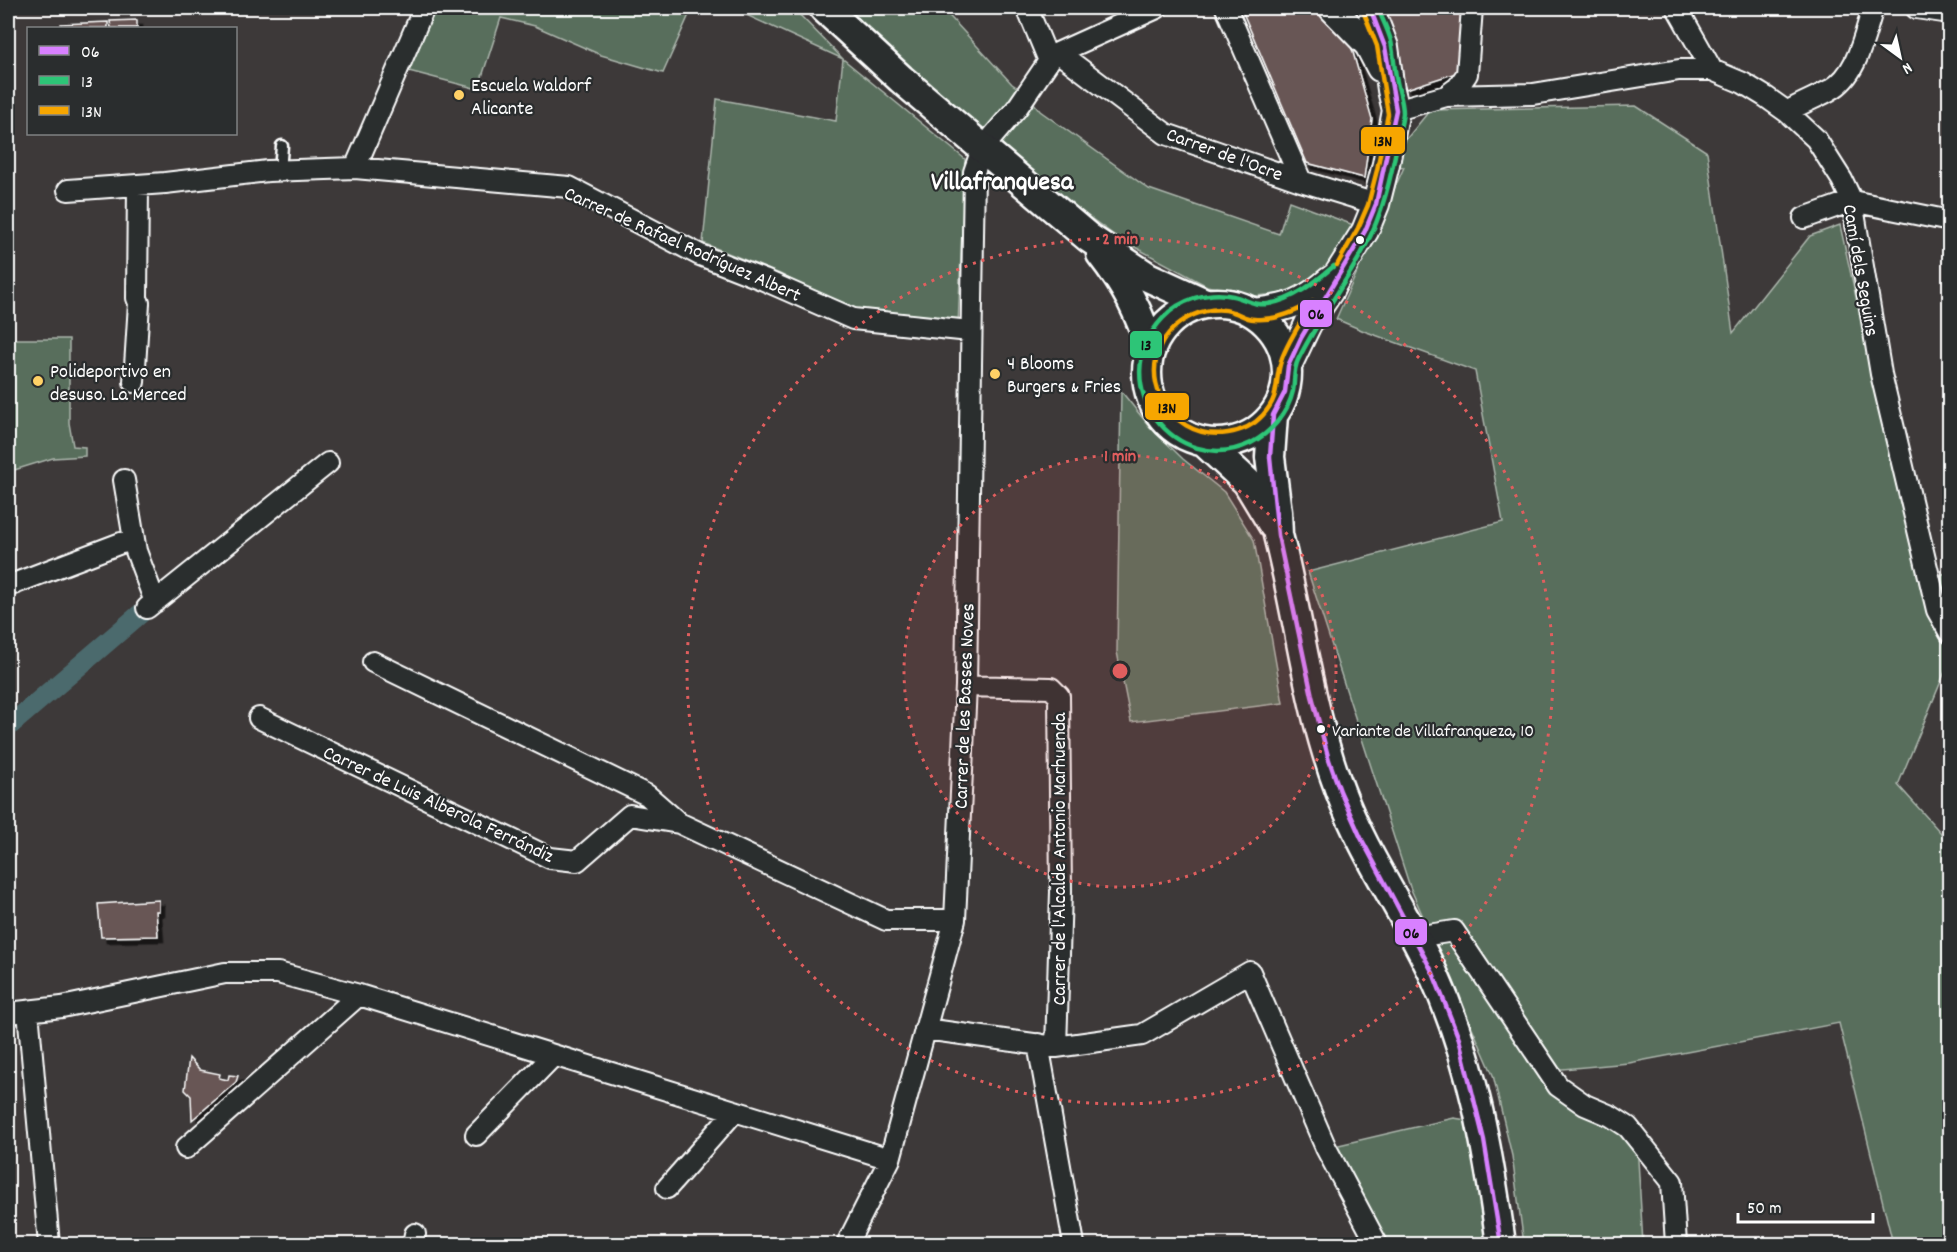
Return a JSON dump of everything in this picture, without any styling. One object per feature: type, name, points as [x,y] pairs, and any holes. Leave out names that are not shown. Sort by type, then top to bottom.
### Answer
[{"type":"main road","points":[[824,8],[892,71],[1089,238],[1148,277],[1205,303]]},
{"type":"main road","points":[[1089,238],[1130,294],[1142,322],[1150,350]]},
{"type":"main road","points":[[1205,303],[1230,303],[1254,312],[1267,322],[1277,335],[1284,350],[1287,366],[1285,392],[1273,415],[1265,425],[1242,439],[1217,443],[1190,438],[1176,430],[1156,408],[1147,380],[1150,350],[1157,336],[1166,324],[1191,308],[1205,303]]},
{"type":"main road","points":[[1273,415],[1270,457],[1278,513],[1278,535],[1311,696],[1329,762],[1368,854],[1415,937],[1445,1001],[1471,1076],[1488,1151],[1501,1245]]},
{"type":"main road","points":[[1204,442],[1247,482],[1278,535]]},
{"type":"street","points":[[355,168],[424,8]]},
{"type":"street","name":"Carrer de l'Ocre","points":[[1027,8],[1054,57],[1166,135],[1376,204]]},
{"type":"street","points":[[982,149],[1022,101],[1054,57],[1157,8]]},
{"type":"street","points":[[1226,8],[1301,181]]},
{"type":"street","points":[[1287,366],[1339,272],[1365,231],[1376,204],[1386,164],[1393,100],[1385,47],[1370,8]]},
{"type":"street","points":[[1446,96],[1463,82],[1468,67],[1472,8]]},
{"type":"street","points":[[1677,8],[1712,70]]},
{"type":"street","points":[[1787,112],[1831,90],[1846,77],[1857,58],[1873,8]]},
{"type":"street","points":[[1916,8],[1950,13]]},
{"type":"street","points":[[1342,10],[1368,45],[1393,100]]},
{"type":"street","points":[[1679,70],[1694,38]]},
{"type":"street","points":[[1468,67],[1498,94]]},
{"type":"street","name":"Camí dels Seguins","points":[[1393,100],[1446,96],[1515,95],[1679,70],[1712,70],[1743,83],[1787,112],[1816,139],[1842,180],[1852,201],[1881,374],[1937,610],[1950,633]]},
{"type":"street","name":"Carrer de les Basses Noves","points":[[847,1245],[890,1159],[955,920],[966,686],[974,172],[982,149]]},
{"type":"street","name":"Carrer de Rafael Rodríguez Albert","points":[[68,190],[138,186],[280,171],[355,168],[569,187],[700,255],[853,319],[970,331]]},
{"type":"street","points":[[134,382],[139,303],[137,298],[138,186]]},
{"type":"street","points":[[1804,218],[1852,201],[1950,221]]},
{"type":"street","points":[[1254,312],[1285,308],[1297,303],[1339,272]]},
{"type":"street","points":[[124,480],[136,551],[151,605],[328,462]]},
{"type":"street","points":[[8,586],[121,543],[134,541]]},
{"type":"street","name":"Carrer de Luis Alberola Ferrándiz","points":[[373,662],[647,795],[679,822],[886,920],[955,920]]},
{"type":"street","name":"Carrer de l'Alcalde Antonio Marhuenda","points":[[966,686],[1051,688],[1059,696],[1061,892],[1047,1045],[1074,1245]]},
{"type":"street","name":"Carrer de Luis Alberola Ferrándiz","points":[[259,718],[550,858],[578,861],[630,815],[679,822]]},
{"type":"street","points":[[1415,937],[1454,931],[1558,1086],[1585,1106],[1611,1116],[1628,1127],[1672,1182],[1676,1245]]},
{"type":"street","points":[[925,1029],[1047,1045],[1142,1035],[1250,972],[1326,1148],[1377,1245]]},
{"type":"street","points":[[8,1013],[62,1007],[225,973],[278,973],[359,995],[890,1159]]},
{"type":"street","points":[[186,1148],[359,995]]},
{"type":"street","points":[[28,1011],[49,1245]]},
{"type":"street","points":[[476,1135],[553,1056]]},
{"type":"street","points":[[667,1188],[735,1111]]},
{"type":"lane","points":[[280,171],[282,146]]},
{"type":"green space","points":[[435,8],[692,8],[663,73],[601,55],[535,26],[501,18],[478,89],[405,70]]},
{"type":"green space","points":[[731,8],[793,8],[843,59]]},
{"type":"green space","points":[[843,8],[942,8],[1012,84],[1027,94],[1040,111],[1149,189],[1279,234],[1289,201],[1356,226],[1329,271],[1292,293],[1254,296],[1207,286],[1118,238],[1028,172]]},
{"type":"green space","points":[[843,59],[965,159],[958,327],[856,315],[780,274],[703,243],[717,99],[836,121]]},
{"type":"green space","points":[[1636,106],[1707,152],[1733,333],[1810,236],[1840,225],[1920,586],[1949,571],[1949,662],[1898,785],[1949,842],[1949,1244],[1893,1244],[1839,1023],[1629,1063],[1540,1071],[1622,1128],[1637,1143],[1643,1244],[1524,1244],[1512,1156],[1493,1075],[1410,887],[1308,572],[1503,522],[1475,371],[1336,319],[1404,167],[1386,164],[1430,110]]},
{"type":"green space","name":"Polideportivo en desuso. La Merced","points":[[8,339],[69,339],[69,423],[73,446],[85,447],[85,456],[53,458],[8,472]]},
{"type":"green space","points":[[1121,391],[1149,426],[1183,459],[1224,492],[1254,540],[1283,703],[1131,722],[1117,652]]},
{"type":"green space","points":[[1454,1118],[1466,1120],[1490,1244],[1380,1244],[1326,1148]]},
{"type":"building","points":[[1241,8],[1317,8],[1359,45],[1352,49],[1372,119],[1364,178],[1307,163]]},
{"type":"building","points":[[1376,8],[1462,8],[1459,72],[1406,89]]},
{"type":"building","points":[[137,20],[137,27],[111,27],[110,21]]},
{"type":"building","points":[[108,22],[108,27],[61,27],[61,24]]},
{"type":"building","points":[[159,900],[159,911],[156,911],[158,936],[101,937],[98,904]]},
{"type":"building","points":[[189,1058],[200,1070],[220,1074],[219,1078],[228,1080],[229,1075],[238,1076],[236,1082],[192,1120],[191,1096],[185,1090]]},
{"type":"waterway","points":[[8,727],[147,608]]},
{"type":"transit line","name":"06","points":[[1370,8],[1385,47],[1396,110],[1376,204],[1365,231],[1301,338],[1288,366],[1285,392],[1273,415],[1270,457],[1278,535],[1312,696],[1340,791],[1361,838],[1433,973],[1459,1039],[1484,1140],[1501,1244]]},
{"type":"transit line","name":"13","points":[[1334,266],[1304,290],[1278,302],[1258,304],[1233,296],[1214,294],[1195,298],[1177,306],[1163,318],[1146,344],[1140,370],[1144,396],[1156,419],[1174,437],[1197,448],[1223,451],[1258,439],[1278,422],[1287,407],[1293,391],[1296,364],[1365,247],[1386,195],[1403,109],[1391,41],[1378,8]]},
{"type":"transit line","name":"13N","points":[[1337,265],[1368,205],[1388,114],[1377,46],[1363,11]]},
{"type":"transit line","name":"13N","points":[[1314,301],[1284,353],[1269,408],[1255,422],[1233,432],[1205,433],[1186,425],[1171,413],[1160,396],[1155,377],[1157,357],[1165,338],[1181,322],[1193,315],[1213,310],[1226,310],[1251,319],[1270,319],[1293,312],[1314,301]]},
{"type":"place","name":"Escuela Waldorf Alicante","points":[[459,95]]},
{"type":"place","name":"4 Blooms Burgers & Fries","points":[[995,374]]},
{"type":"place","name":"Polideportivo en desuso. La Merced","points":[[38,381]]},
{"type":"place","name":"Variante de Villafranqueza, 10","points":[[1321,729]]},
{"type":"district","name":"Villafranquesa","points":[[1002,180]]}]
